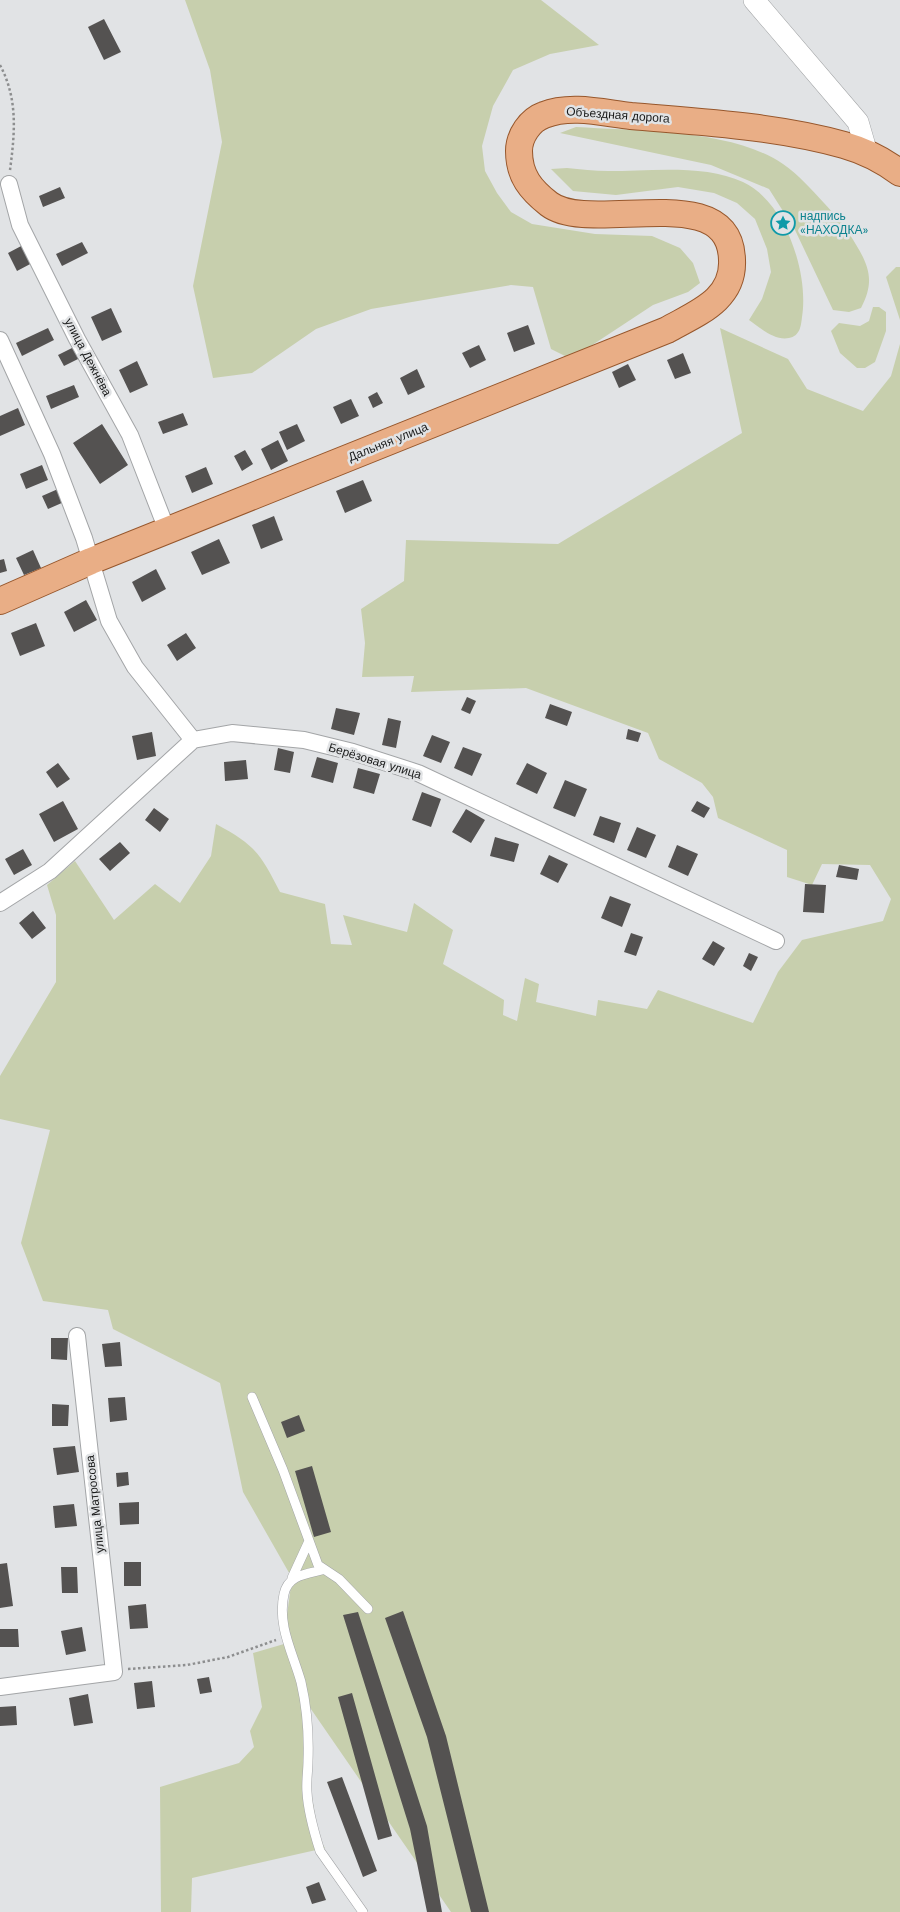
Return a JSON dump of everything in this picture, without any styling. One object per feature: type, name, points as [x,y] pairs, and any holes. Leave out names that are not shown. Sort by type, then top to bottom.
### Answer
[{"type":"main road","name":"Объездная дорога","points":[[730,245],[716,226],[692,215],[659,212],[589,216],[562,211],[552,206],[526,183],[519,159],[519,148],[523,134],[536,118],[545,114],[569,110],[683,120],[794,134],[846,146],[886,162],[900,173]]},
{"type":"main road","name":"Дальняя улица","points":[[0,600],[167,530],[667,330],[708,307],[725,292],[732,268],[730,245]]},
{"type":"street","points":[[754,0],[858,122],[867,153]]},
{"type":"street","name":"улица Дежнёва","points":[[9,184],[20,225],[78,339],[130,435],[167,530]]},
{"type":"street","points":[[0,340],[52,454],[91,561],[109,621],[130,659],[193,740],[50,870],[0,903]]},
{"type":"street","name":"Берёзовая улица","points":[[193,740],[232,733],[304,740],[353,752],[418,773],[776,940]]},
{"type":"street","name":"улица Матросова","points":[[76,1336],[114,1672]]},
{"type":"street","points":[[0,1687],[114,1672]]},
{"type":"lane","points":[[252,1398],[283,1470],[318,1565],[322,1570],[339,1579],[368,1609]]},
{"type":"lane","points":[[309,1541],[283,1594],[284,1637],[297,1670],[304,1698],[308,1733],[306,1791],[320,1851],[363,1912]]},
{"type":"lane","points":[[292,1578],[322,1570]]},
{"type":"path","points":[[0,64],[12,96],[16,119],[9,184]]},
{"type":"path","points":[[114,1672],[132,1668],[187,1665],[228,1657],[284,1637]]},
{"type":"green space","points":[[185,0],[541,0],[599,45],[550,54],[513,70],[493,106],[482,146],[485,171],[497,193],[511,212],[532,224],[595,234],[652,236],[680,248],[693,263],[700,283],[688,292],[653,305],[571,359],[551,349],[533,287],[511,285],[371,309],[316,329],[252,373],[213,378],[193,286],[222,142],[210,70]]},
{"type":"green space","points":[[576,127],[655,131],[711,138],[738,144],[762,153],[783,164],[805,182],[838,219],[861,254],[868,270],[869,279],[866,297],[861,308],[849,312],[833,310],[795,230],[769,189],[711,165],[560,133]]},
{"type":"green space","points":[[567,168],[608,171],[677,170],[712,173],[728,176],[743,182],[758,192],[771,205],[782,222],[798,261],[803,300],[801,324],[798,333],[789,338],[778,338],[749,320],[762,299],[771,272],[767,249],[755,219],[737,203],[714,193],[678,187],[616,195],[573,191],[551,169]]},
{"type":"green space","points":[[896,267],[900,267],[900,320],[886,277]]},
{"type":"green space","points":[[873,307],[879,307],[886,312],[886,331],[875,362],[865,368],[857,368],[840,353],[831,331],[839,323],[860,326],[869,321]]},
{"type":"green space","points":[[720,328],[788,359],[807,389],[863,411],[891,376],[900,344],[900,1912],[451,1912],[304,1699],[308,1774],[319,1839],[325,1848],[192,1878],[191,1912],[161,1912],[160,1787],[239,1763],[254,1747],[250,1731],[262,1707],[253,1653],[284,1644],[292,1662],[284,1637],[292,1578],[243,1492],[220,1383],[113,1329],[108,1310],[43,1301],[21,1243],[50,1130],[0,1119],[0,1076],[56,982],[56,915],[47,885],[75,861],[114,920],[155,884],[180,903],[211,856],[216,824],[240,838],[255,851],[280,892],[325,904],[331,944],[352,945],[343,915],[407,932],[414,903],[453,930],[443,964],[504,1000],[503,1015],[517,1021],[525,978],[539,984],[536,1002],[596,1016],[598,1000],[647,1009],[658,990],[753,1023],[778,972],[802,940],[883,921],[891,899],[870,865],[822,864],[812,885],[787,877],[787,850],[718,818],[713,797],[702,783],[659,759],[648,733],[526,688],[411,692],[414,676],[362,677],[365,643],[361,609],[404,581],[406,540],[558,544],[742,433]]},
{"type":"building","points":[[104,19],[121,52],[104,60],[88,27]]},
{"type":"building","points":[[60,187],[65,198],[43,207],[39,196]]},
{"type":"building","points":[[82,242],[88,253],[62,266],[56,254]]},
{"type":"building","points":[[25,244],[34,262],[17,271],[8,253]]},
{"type":"building","points":[[111,308],[122,332],[102,341],[91,317]]},
{"type":"building","points":[[528,325],[535,344],[514,352],[507,333]]},
{"type":"building","points":[[48,328],[54,340],[22,356],[16,343]]},
{"type":"building","points":[[479,345],[486,360],[470,368],[462,353]]},
{"type":"building","points":[[76,346],[82,357],[64,366],[58,355]]},
{"type":"building","points":[[683,353],[691,373],[675,379],[667,360]]},
{"type":"building","points":[[137,361],[148,385],[130,393],[119,370]]},
{"type":"building","points":[[628,364],[636,380],[619,388],[612,372]]},
{"type":"building","points":[[417,369],[425,387],[408,395],[400,378]]},
{"type":"building","points":[[74,385],[79,397],[51,409],[46,396]]},
{"type":"building","points":[[377,392],[383,403],[373,408],[368,397]]},
{"type":"building","points":[[351,399],[359,416],[341,424],[333,407]]},
{"type":"building","points":[[18,408],[25,425],[0,436],[0,416]]},
{"type":"building","points":[[183,413],[188,425],[163,434],[158,422]]},
{"type":"building","points":[[102,424],[128,465],[100,484],[73,443]]},
{"type":"building","points":[[297,424],[305,441],[287,450],[279,432]]},
{"type":"building","points":[[278,440],[288,461],[271,470],[261,449]]},
{"type":"building","points":[[245,450],[253,464],[242,471],[234,456]]},
{"type":"building","points":[[42,465],[48,480],[26,489],[20,474]]},
{"type":"building","points":[[206,467],[213,484],[192,493],[185,476]]},
{"type":"building","points":[[363,480],[372,501],[345,513],[336,491]]},
{"type":"building","points":[[58,489],[64,502],[48,509],[42,496]]},
{"type":"building","points":[[274,516],[283,540],[261,549],[252,525]]},
{"type":"building","points":[[219,539],[230,563],[202,575],[191,552]]},
{"type":"building","points":[[33,550],[41,568],[24,575],[16,558]]},
{"type":"building","points":[[4,559],[7,571],[0,573],[0,560]]},
{"type":"building","points":[[156,569],[166,589],[142,602],[132,582]]},
{"type":"building","points":[[86,600],[97,620],[74,632],[64,612]]},
{"type":"building","points":[[36,623],[45,646],[20,656],[11,633]]},
{"type":"building","points":[[186,633],[196,648],[177,661],[167,645]]},
{"type":"building","points":[[467,697],[476,701],[470,714],[461,710]]},
{"type":"building","points":[[550,704],[572,712],[567,726],[545,718]]},
{"type":"building","points":[[336,708],[360,713],[354,735],[331,729]]},
{"type":"building","points":[[388,718],[401,721],[396,748],[382,745]]},
{"type":"building","points":[[628,729],[641,733],[638,742],[626,739]]},
{"type":"building","points":[[152,732],[156,756],[137,760],[132,736]]},
{"type":"building","points":[[432,735],[450,742],[441,763],[423,756]]},
{"type":"building","points":[[463,747],[482,754],[472,776],[454,768]]},
{"type":"building","points":[[278,748],[294,752],[290,773],[274,770]]},
{"type":"building","points":[[317,757],[338,763],[333,783],[311,777]]},
{"type":"building","points":[[246,760],[248,779],[225,781],[224,762]]},
{"type":"building","points":[[58,763],[70,779],[57,788],[46,772]]},
{"type":"building","points":[[527,763],[547,773],[537,794],[516,784]]},
{"type":"building","points":[[358,768],[380,774],[374,794],[353,788]]},
{"type":"building","points":[[565,780],[587,789],[575,817],[553,808]]},
{"type":"building","points":[[422,792],[441,799],[431,827],[412,820]]},
{"type":"building","points":[[63,801],[78,829],[54,842],[39,814]]},
{"type":"building","points":[[697,801],[710,808],[704,818],[691,811]]},
{"type":"building","points":[[154,808],[169,819],[160,832],[145,820]]},
{"type":"building","points":[[466,809],[485,820],[471,843],[452,832]]},
{"type":"building","points":[[600,816],[621,823],[614,843],[593,835]]},
{"type":"building","points":[[637,827],[656,835],[646,858],[627,850]]},
{"type":"building","points":[[495,837],[519,844],[514,862],[490,856]]},
{"type":"building","points":[[120,842],[130,853],[110,871],[99,859]]},
{"type":"building","points":[[677,845],[698,854],[688,876],[668,867]]},
{"type":"building","points":[[23,849],[32,865],[14,875],[5,859]]},
{"type":"building","points":[[549,855],[568,864],[558,883],[540,874]]},
{"type":"building","points":[[839,865],[859,869],[857,880],[836,877]]},
{"type":"building","points":[[805,884],[826,885],[824,913],[803,912]]},
{"type":"building","points":[[610,896],[631,904],[622,927],[601,918]]},
{"type":"building","points":[[33,911],[46,928],[32,939],[19,923]]},
{"type":"building","points":[[631,933],[643,937],[636,956],[624,952]]},
{"type":"building","points":[[713,941],[725,948],[714,966],[702,959]]},
{"type":"building","points":[[749,953],[758,957],[751,971],[743,966]]},
{"type":"building","points":[[51,1338],[68,1338],[67,1360],[51,1359]]},
{"type":"building","points":[[120,1342],[122,1366],[105,1367],[102,1344]]},
{"type":"building","points":[[125,1397],[127,1420],[110,1422],[108,1398]]},
{"type":"building","points":[[52,1404],[69,1405],[68,1426],[52,1426]]},
{"type":"building","points":[[299,1415],[305,1431],[287,1438],[281,1422]]},
{"type":"building","points":[[75,1446],[79,1472],[57,1475],[53,1448]]},
{"type":"building","points":[[312,1466],[331,1532],[314,1537],[295,1471]]},
{"type":"building","points":[[128,1472],[129,1485],[117,1487],[116,1473]]},
{"type":"building","points":[[139,1502],[139,1524],[120,1525],[119,1503]]},
{"type":"building","points":[[74,1504],[77,1526],[55,1528],[53,1506]]},
{"type":"building","points":[[124,1562],[141,1562],[141,1586],[124,1586]]},
{"type":"building","points":[[7,1563],[13,1606],[0,1608],[0,1564]]},
{"type":"building","points":[[61,1567],[77,1567],[78,1593],[62,1593]]},
{"type":"building","points":[[146,1604],[148,1628],[130,1629],[128,1606]]},
{"type":"building","points":[[403,1611],[446,1736],[489,1912],[471,1912],[427,1737],[385,1618]]},
{"type":"building","points":[[358,1612],[427,1826],[442,1912],[427,1912],[410,1829],[343,1615]]},
{"type":"building","points":[[82,1627],[86,1651],[66,1655],[61,1631]]},
{"type":"building","points":[[0,1629],[18,1629],[19,1647],[0,1647]]},
{"type":"building","points":[[209,1677],[212,1692],[200,1694],[197,1679]]},
{"type":"building","points":[[152,1681],[155,1707],[137,1709],[134,1683]]},
{"type":"building","points":[[352,1693],[392,1836],[378,1840],[338,1697]]},
{"type":"building","points":[[88,1694],[93,1723],[74,1726],[69,1698]]},
{"type":"building","points":[[16,1706],[17,1725],[0,1726],[0,1707]]},
{"type":"building","points":[[342,1777],[377,1871],[363,1877],[327,1782]]},
{"type":"building","points":[[319,1882],[326,1900],[312,1904],[306,1887]]},
{"type":"place","name":"надпись «НАХОДКА»","points":[[783,223]]}]
